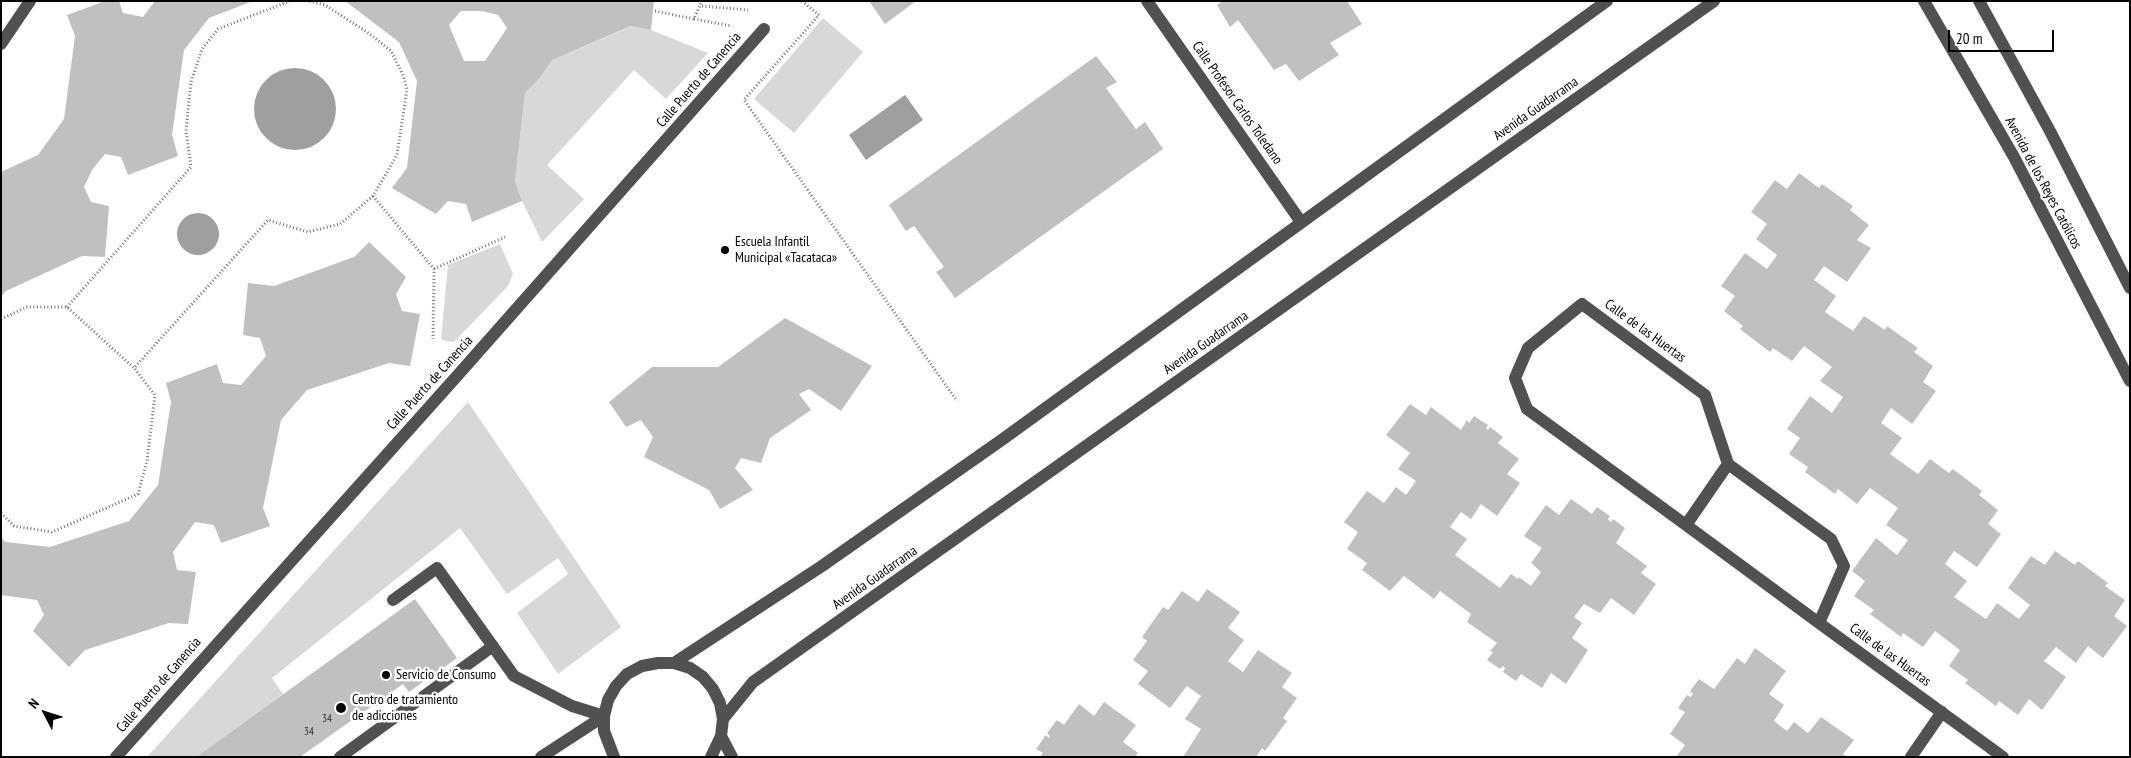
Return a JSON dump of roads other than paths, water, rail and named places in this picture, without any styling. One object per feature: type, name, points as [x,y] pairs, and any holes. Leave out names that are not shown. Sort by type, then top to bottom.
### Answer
[{"type":"street","points":[[1,44],[30,1]]},
{"type":"street","name":"Calle Profesor Carlos Toledano","points":[[1147,1],[1301,222]]},
{"type":"street","points":[[674,663],[822,566],[995,444],[1607,1]]},
{"type":"street","name":"Avenida Guadarrama","points":[[723,719],[754,682],[1714,1]]},
{"type":"street","name":"Avenida de los Reyes Católicos","points":[[1924,1],[2014,156],[2130,381]]},
{"type":"street","name":"Avenida de los Reyes Católicos","points":[[1979,1],[2051,133],[2130,288]]},
{"type":"street","name":"Calle Puerto de Canencia","points":[[116,757],[457,376],[764,28]]},
{"type":"street","name":"Calle de las Huertas","points":[[1728,464],[1705,395],[1582,304],[1528,348],[1515,378],[1527,409],[2003,757]]},
{"type":"street","points":[[1686,525],[1728,464],[1830,539],[1844,566],[1819,623]]},
{"type":"street","points":[[393,600],[438,568],[514,676],[572,706],[604,716]]},
{"type":"street","points":[[340,757],[493,646]]},
{"type":"street","points":[[614,757],[604,731],[604,716],[612,693],[627,674],[642,666],[658,663],[674,663],[690,668],[702,676],[713,689],[720,703],[723,719],[721,736],[711,757]]},
{"type":"street","points":[[1911,757],[1942,712]]},
{"type":"street","points":[[541,757],[604,716]]},
{"type":"street","points":[[721,736],[732,757]]},
{"type":"place","name":"Escuela Infantil Municipal «Tacataca»","points":[[725,250]]},
{"type":"place","name":"Servicio de Consumo","points":[[386,675]]},
{"type":"place","name":"Centro de tratamiento de adicciones","points":[[341,708]]}]
